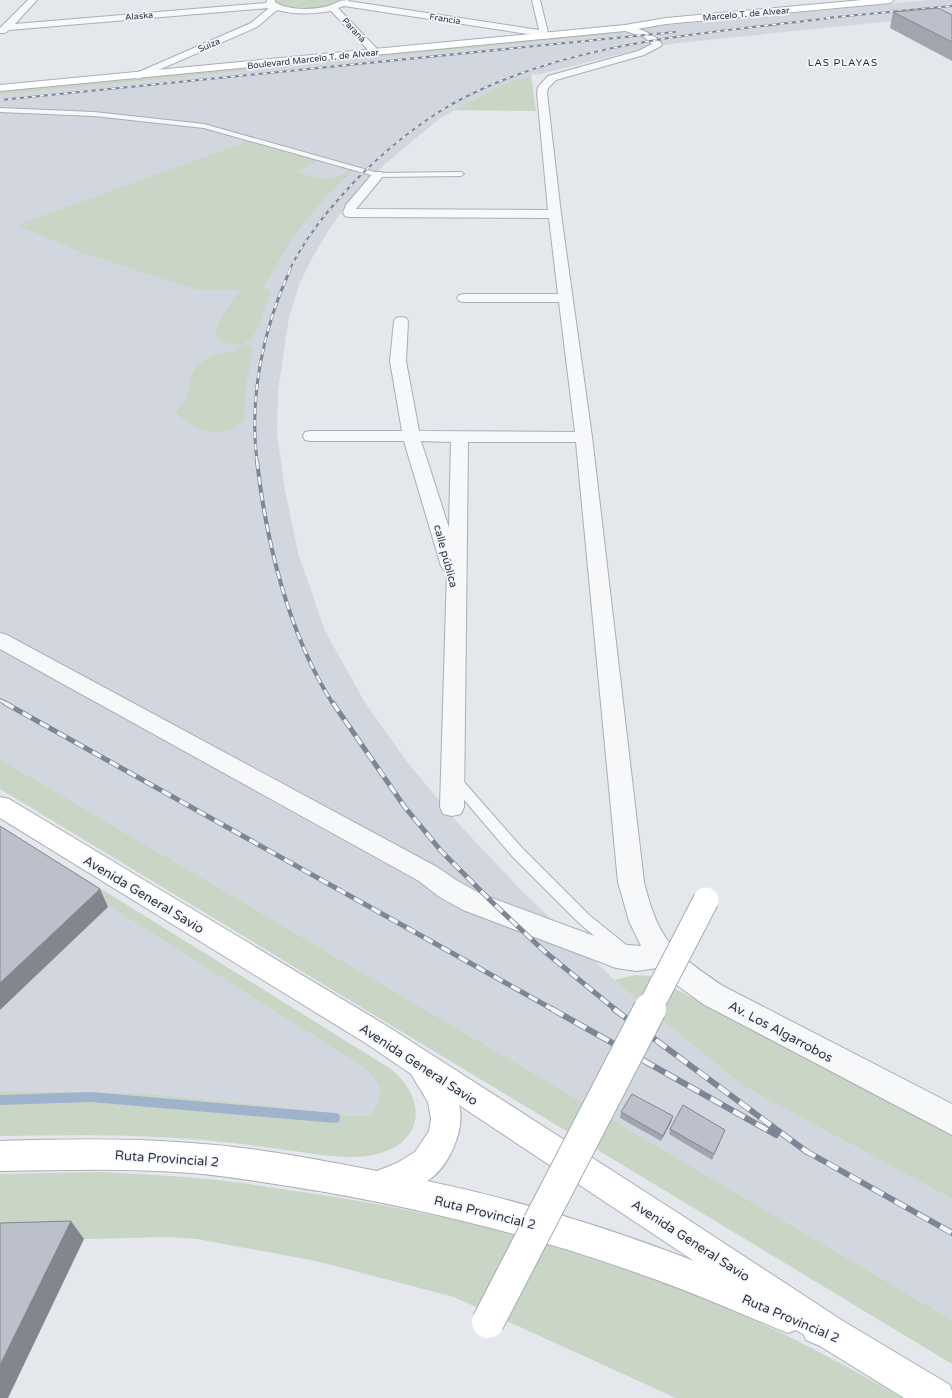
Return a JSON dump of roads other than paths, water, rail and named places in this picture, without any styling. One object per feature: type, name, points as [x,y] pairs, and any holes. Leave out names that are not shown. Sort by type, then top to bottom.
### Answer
[{"type":"main road","name":"Marcelo T. de Alvear","points":[[625,28],[674,20],[890,0]]},
{"type":"main road","name":"Boulevard Marcelo T. de Alvear","points":[[0,88],[138,76],[625,28]]},
{"type":"main road","name":"Avenida General Savio","points":[[0,806],[376,1035],[664,1222],[831,1333]]},
{"type":"main road","points":[[488,1322],[706,900]]},
{"type":"main road","points":[[377,1186],[409,1175],[426,1164],[438,1145],[444,1130],[446,1112],[439,1090],[419,1063]]},
{"type":"main road","name":"Ruta Provincial 2","points":[[0,1156],[121,1155],[192,1158],[259,1166],[377,1186],[472,1207],[574,1235],[640,1257],[704,1281],[831,1333],[937,1398]]},
{"type":"street","points":[[3,30],[33,0]]},
{"type":"street","points":[[536,0],[545,35]]},
{"type":"street","points":[[333,8],[344,1]]},
{"type":"street","name":"Francia","points":[[344,1],[545,35]]},
{"type":"street","name":"Alaska","points":[[3,30],[273,4],[302,11],[333,8]]},
{"type":"street","name":"Suiza","points":[[138,76],[254,25],[273,4]]},
{"type":"street","name":"Paraná","points":[[333,8],[376,53]]},
{"type":"street","name":"Av. Los Algarrobos","points":[[625,28],[650,37],[655,40],[656,46],[641,53],[552,78],[543,87],[542,93],[555,214],[584,437],[628,859],[637,910],[650,957],[713,995],[952,1120]]},
{"type":"street","points":[[378,175],[350,208],[349,213],[555,214]]},
{"type":"street","points":[[464,298],[566,298]]},
{"type":"street","name":"calle pública","points":[[401,321],[398,361],[411,436],[447,553],[456,594]]},
{"type":"street","points":[[311,436],[584,437]]},
{"type":"street","name":"calle pública","points":[[456,594],[460,436]]},
{"type":"street","points":[[452,807],[456,594]]},
{"type":"street","points":[[0,640],[428,874],[447,888],[472,902],[616,956],[650,957]]},
{"type":"lane","points":[[0,110],[94,114],[209,127],[378,175],[461,174]]},
{"type":"lane","points":[[452,777],[517,852],[584,919],[624,952],[650,957]]},
{"type":"waterway","points":[[0,1100],[91,1097],[335,1118]]},
{"type":"railway","points":[[826,18],[952,6]]},
{"type":"railway","points":[[289,271],[302,247],[318,224],[354,182],[376,160],[413,130],[439,112],[452,104],[496,83],[542,66],[589,53],[636,43],[734,29],[830,18]]},
{"type":"railway","points":[[0,100],[675,32]]},
{"type":"railway","points":[[257,462],[255,412],[260,363],[272,316],[290,270]]},
{"type":"railway","points":[[257,461],[266,523],[282,587],[304,648],[317,677],[333,704]]},
{"type":"railway","points":[[0,700],[7,704]]},
{"type":"railway","points":[[5,703],[554,1010]]},
{"type":"railway","points":[[333,703],[404,806],[442,852],[544,951],[616,1010]]},
{"type":"railway","points":[[552,1009],[776,1135]]},
{"type":"railway","points":[[614,1009],[805,1151]]},
{"type":"railway","points":[[805,1151],[952,1233]]},
{"type":"district","name":"LAS PLAYAS","points":[[843,62]]}]
